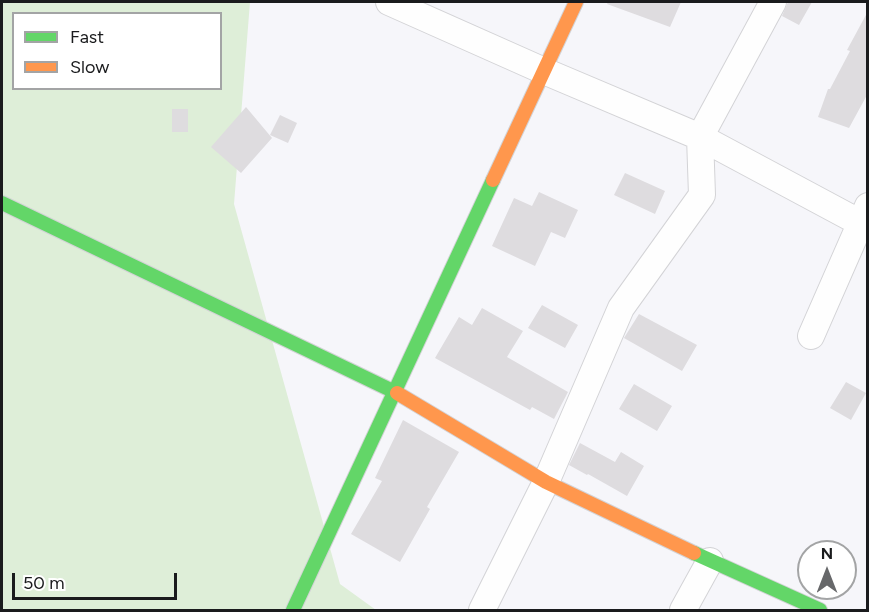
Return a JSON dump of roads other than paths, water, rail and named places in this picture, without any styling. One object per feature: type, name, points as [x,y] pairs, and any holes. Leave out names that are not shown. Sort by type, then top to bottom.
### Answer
[{"type":"street","points":[[389,2],[700,137],[865,219],[811,336]]},
{"type":"street","points":[[293,610],[576,2]]},
{"type":"street","points":[[482,610],[546,482],[621,308],[702,195],[700,137],[773,2]]},
{"type":"street","points":[[2,203],[395,392],[546,482],[710,561],[820,610]]},
{"type":"street","points":[[683,610],[710,561]]}]
